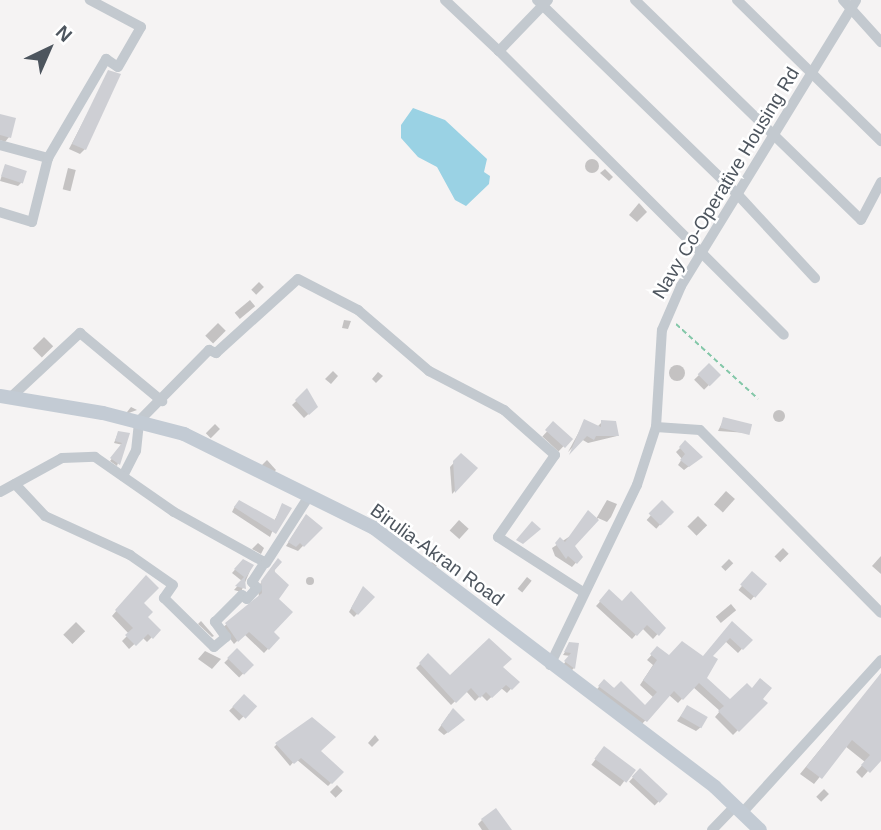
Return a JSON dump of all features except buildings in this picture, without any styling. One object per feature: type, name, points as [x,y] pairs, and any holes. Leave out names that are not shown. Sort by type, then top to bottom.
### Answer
[{"type":"street","points":[[0,212],[32,222],[48,158],[106,59],[118,67],[141,27],[90,0]]},
{"type":"street","points":[[444,0],[499,51],[784,335]]},
{"type":"street","points":[[635,0],[861,220],[881,182]]},
{"type":"street","points":[[737,0],[881,141]]},
{"type":"street","points":[[499,51],[543,2],[739,196],[816,278]]},
{"type":"street","points":[[850,2],[881,42]]},
{"type":"street","name":"Navy Co-Operative Housing Rd","points":[[550,666],[583,592],[623,520],[656,427],[662,330],[667,316],[774,137],[850,2]]},
{"type":"street","points":[[0,145],[48,158]]},
{"type":"street","points":[[124,476],[136,451],[139,421],[162,401],[209,350],[216,353],[298,279],[358,310],[429,371],[504,410],[555,454],[498,537],[583,592]]},
{"type":"street","points":[[5,397],[80,333],[162,401]]},
{"type":"street","name":"Birulia-Akran Road","points":[[5,397],[139,421],[184,434],[374,528],[550,666],[625,717],[760,830]]},
{"type":"street","points":[[656,427],[700,430],[881,613]]},
{"type":"street","points":[[0,492],[62,458],[95,457],[174,512],[265,562]]},
{"type":"street","points":[[15,484],[45,516],[130,555],[173,585],[164,598],[214,647],[226,637],[215,622],[242,595],[247,599],[257,589],[251,582],[309,496]]},
{"type":"street","points":[[712,830],[738,809],[881,660]]},
{"type":"path","points":[[667,316],[758,398]]},
{"type":"water","points":[[413,108],[445,120],[487,159],[484,172],[490,176],[489,184],[466,206],[455,200],[437,167],[418,157],[401,138],[401,125]]}]
